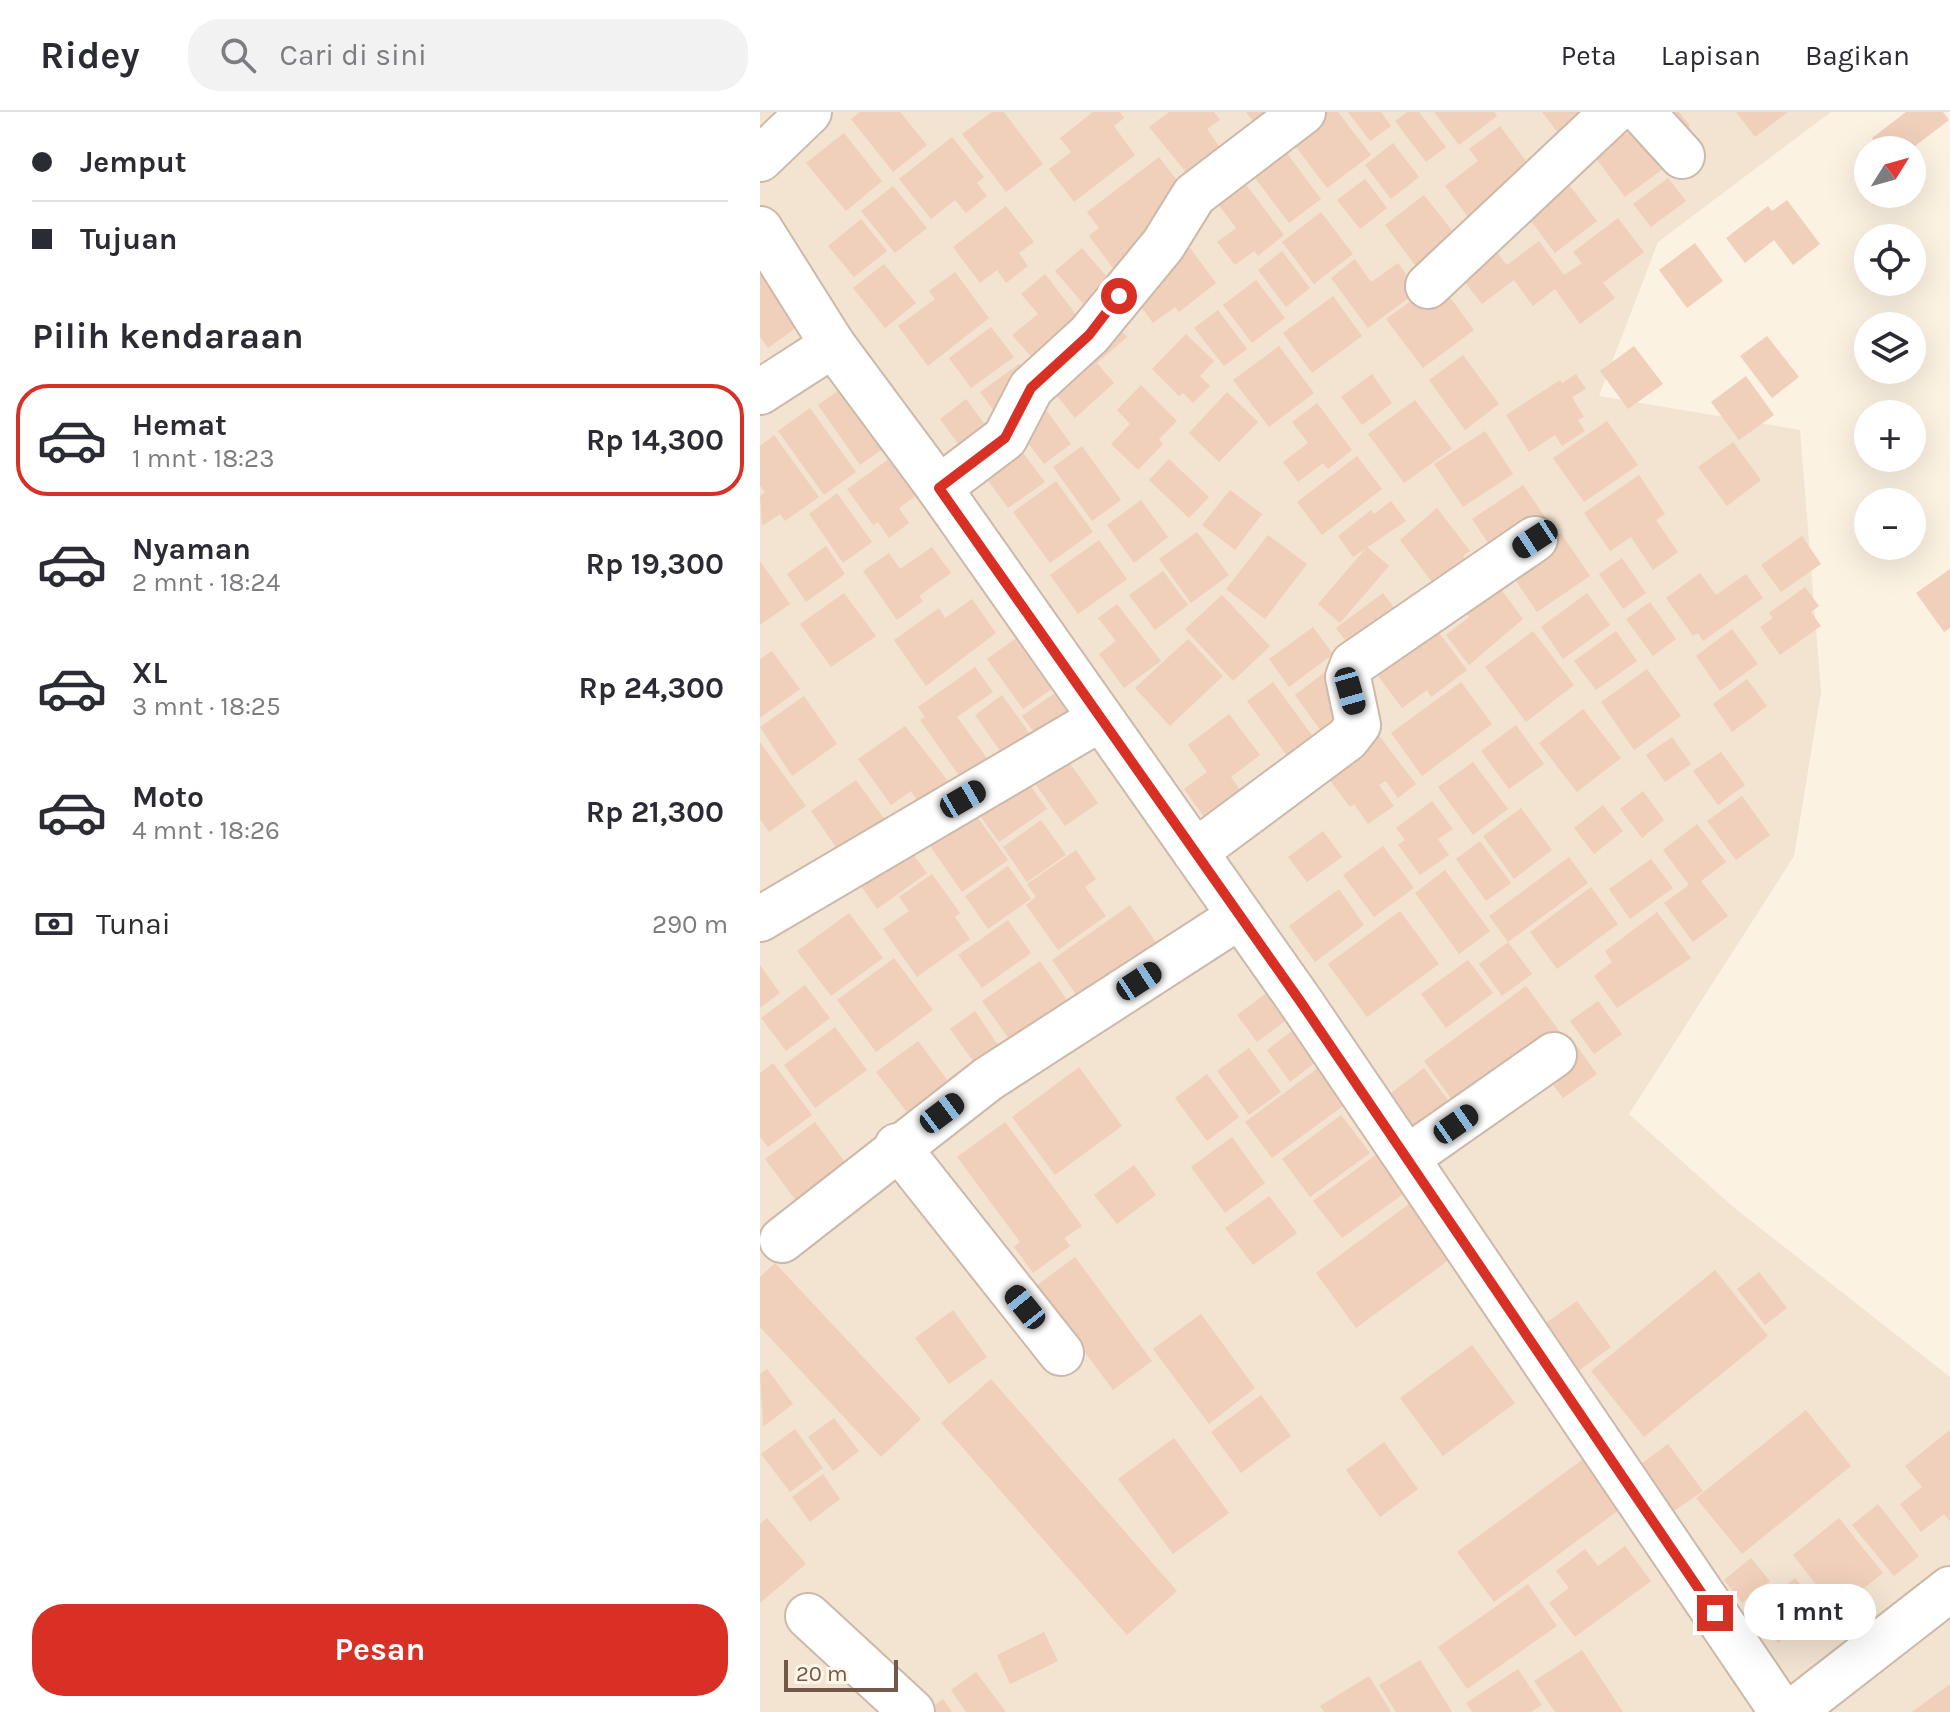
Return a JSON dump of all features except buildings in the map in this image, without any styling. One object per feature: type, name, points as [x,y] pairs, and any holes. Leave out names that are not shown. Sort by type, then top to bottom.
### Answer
[{"type":"street","points":[[760,159],[809,112]]},
{"type":"street","points":[[939,488],[1005,438],[1031,388],[1089,335],[1163,245],[1194,195],[1303,112]]},
{"type":"street","points":[[1428,286],[1613,112]]},
{"type":"street","points":[[1642,112],[1682,156]]},
{"type":"street","points":[[760,229],[833,345],[939,488],[1240,916],[1782,1712]]},
{"type":"street","points":[[760,392],[833,345]]},
{"type":"street","points":[[1195,852],[1347,739],[1358,725],[1348,677],[1353,664],[1535,539]]},
{"type":"street","points":[[760,919],[1100,719]]},
{"type":"street","points":[[782,1240],[897,1146],[988,1079],[1240,916]]},
{"type":"street","points":[[1407,1158],[1554,1055]]},
{"type":"street","points":[[897,1146],[1061,1353]]},
{"type":"street","points":[[1792,1712],[1950,1589]]},
{"type":"street","points":[[808,1616],[912,1712]]},
{"type":"shaded area","points":[[760,112],[1831,112],[1658,242],[1599,396],[1800,430],[1821,692],[1794,856],[1629,1114],[1732,1206],[1950,1377],[1950,1712],[760,1712]]},
{"type":"route","points":[[1119,296],[1089,335],[1043,373],[1031,388],[1005,438],[939,488],[1300,1001],[1715,1613]]}]
